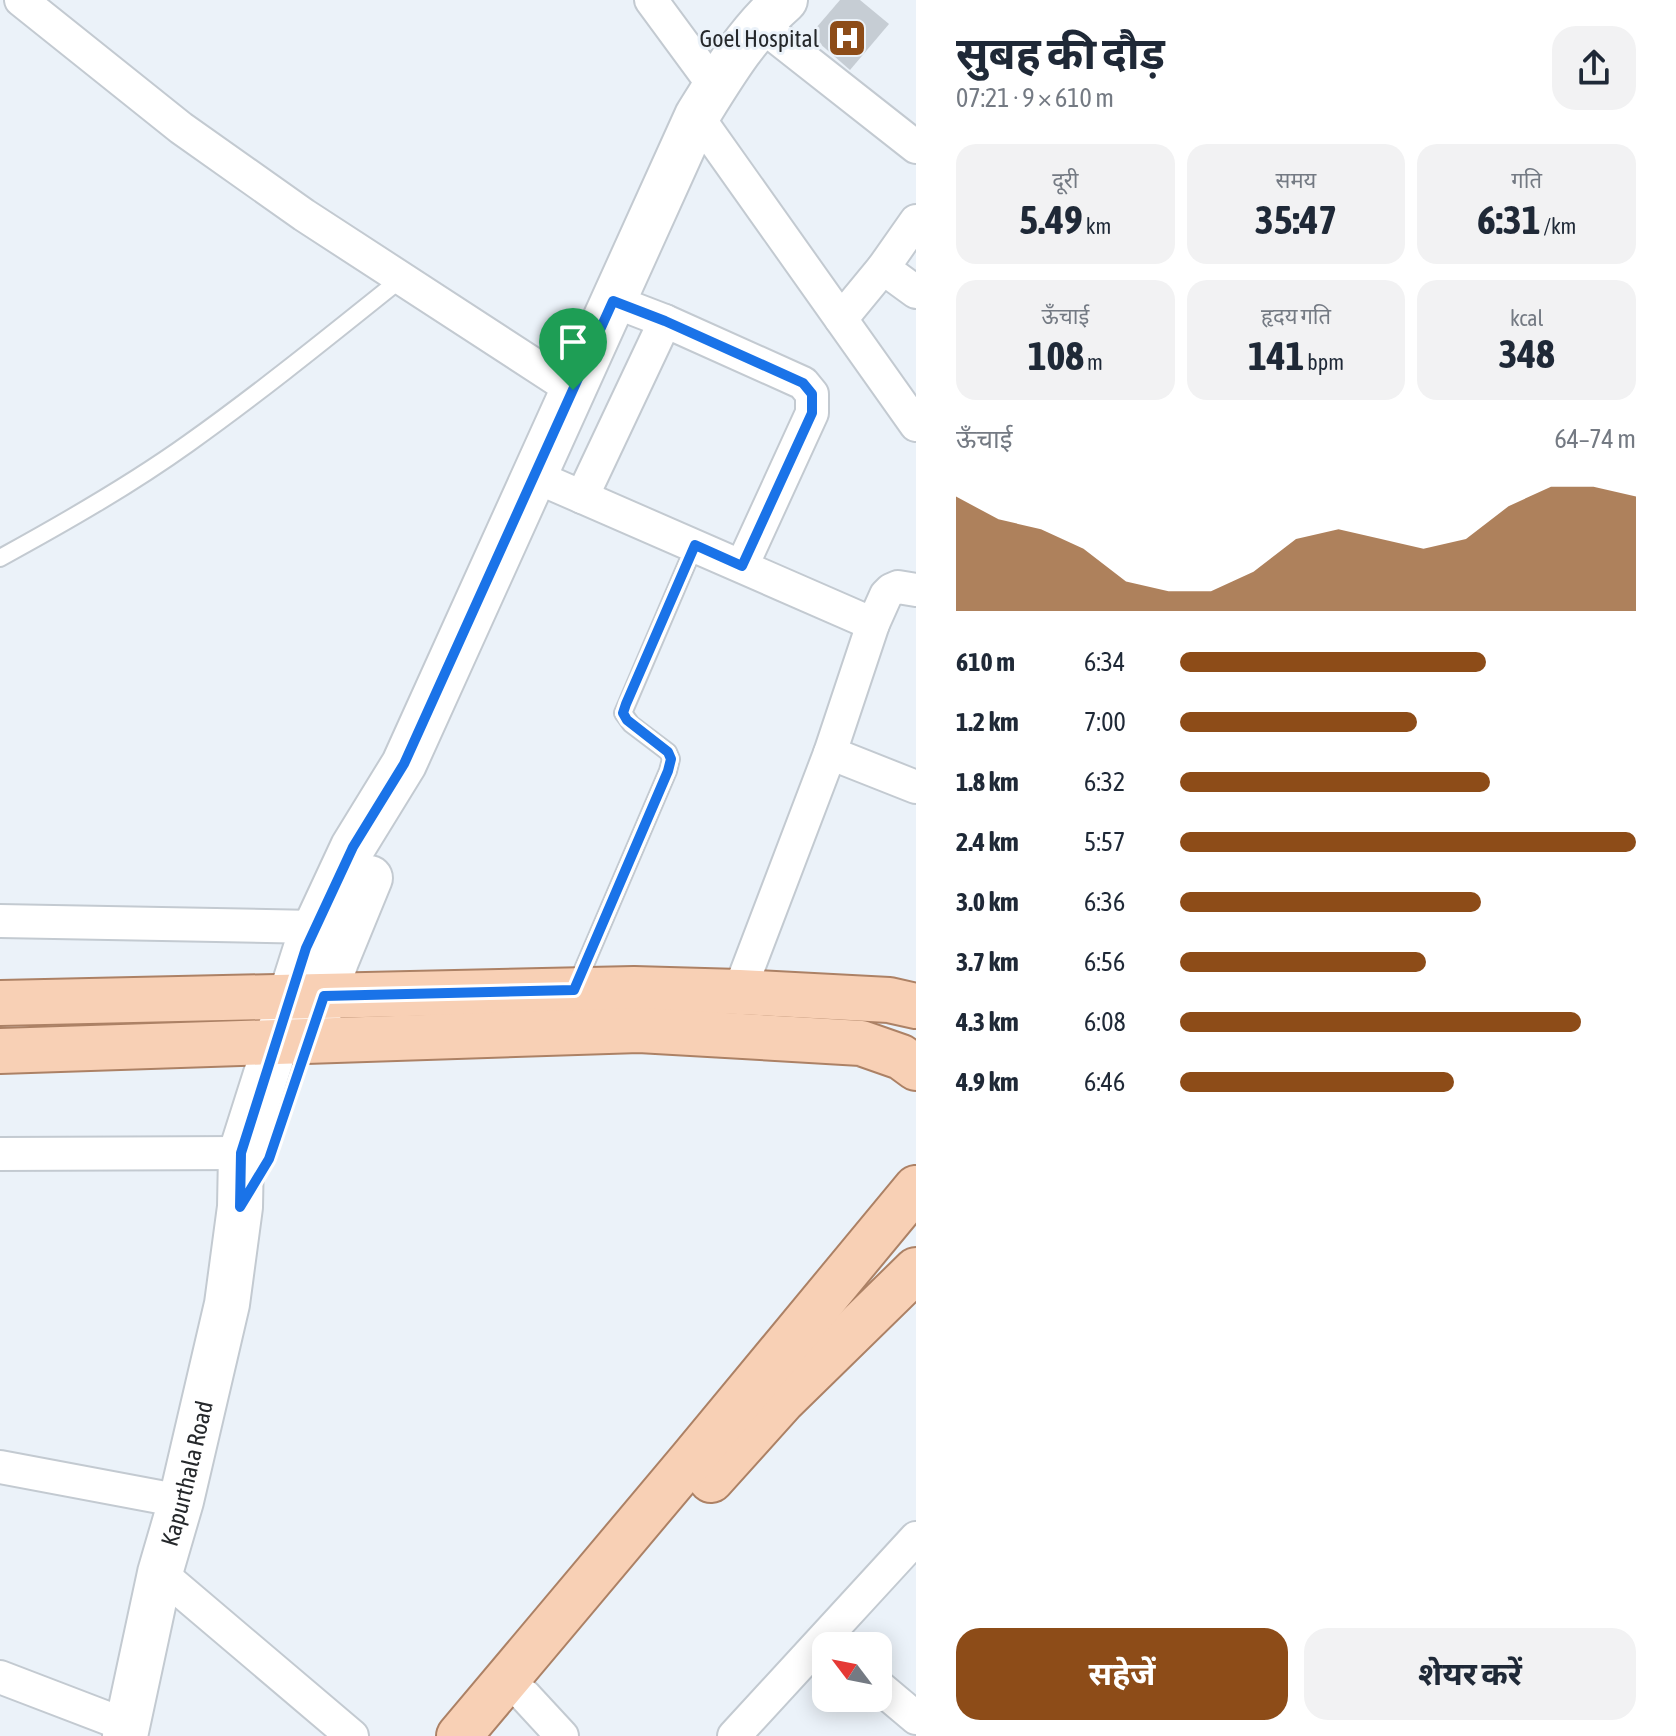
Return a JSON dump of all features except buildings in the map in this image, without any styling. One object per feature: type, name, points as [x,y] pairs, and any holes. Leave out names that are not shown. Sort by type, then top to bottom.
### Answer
[{"type":"main road","points":[[240,1207],[269,1159],[293,1040],[307,996],[306,948],[353,847],[404,764],[706,102],[735,55],[773,12]]},
{"type":"main road","points":[[307,996],[336,961],[379,857],[404,764]]},
{"type":"main road","points":[[0,1003],[574,990],[739,992],[889,1000],[912,995]]},
{"type":"main road","points":[[0,1051],[639,1030],[861,1043],[901,1057],[916,1068]]},
{"type":"main road","name":"Kapurthala Road","points":[[126,1731],[160,1573],[181,1501],[227,1304],[240,1207],[241,1153],[293,1040]]},
{"type":"main road","points":[[459,1736],[916,1188]]},
{"type":"main road","points":[[490,1736],[628,1574],[783,1400],[916,1270]]},
{"type":"street","points":[[21,0],[181,128],[304,215],[573,390]]},
{"type":"street","points":[[651,0],[706,102],[841,319],[916,425]]},
{"type":"street","points":[[773,12],[916,147]]},
{"type":"street","points":[[841,319],[916,221]]},
{"type":"street","points":[[883,268],[916,292]]},
{"type":"street","points":[[613,301],[803,383],[812,394],[812,413],[742,566]]},
{"type":"street","points":[[582,497],[665,321]]},
{"type":"street","points":[[534,476],[873,624]]},
{"type":"street","points":[[739,992],[830,753],[873,624],[891,590],[898,587],[916,590]]},
{"type":"street","points":[[830,753],[916,787]]},
{"type":"street","points":[[0,921],[316,927]]},
{"type":"street","points":[[0,1154],[241,1153]]},
{"type":"street","points":[[0,1467],[181,1501]]},
{"type":"street","points":[[835,1632],[916,1538]]},
{"type":"street","points":[[160,1573],[352,1736]]},
{"type":"street","points":[[734,1736],[812,1656]]},
{"type":"street","points":[[0,1677],[126,1731]]},
{"type":"street","points":[[525,1696],[562,1736]]},
{"type":"street","points":[[892,1698],[916,1718]]},
{"type":"lane","points":[[0,558],[186,445],[277,378],[402,278]]},
{"type":"lane","points":[[574,990],[668,771],[671,759],[668,752],[631,724],[623,713],[695,545]]},
{"type":"place","name":"Goel Hospital","points":[[847,38]]},
{"type":"route","points":[[613,301],[803,383],[812,394],[812,413],[742,566],[695,545],[626,704],[623,713],[627,720],[662,746],[671,759],[574,990],[324,996],[269,1159],[240,1207],[241,1153],[306,948],[353,847],[404,764],[573,390],[613,301]]}]
